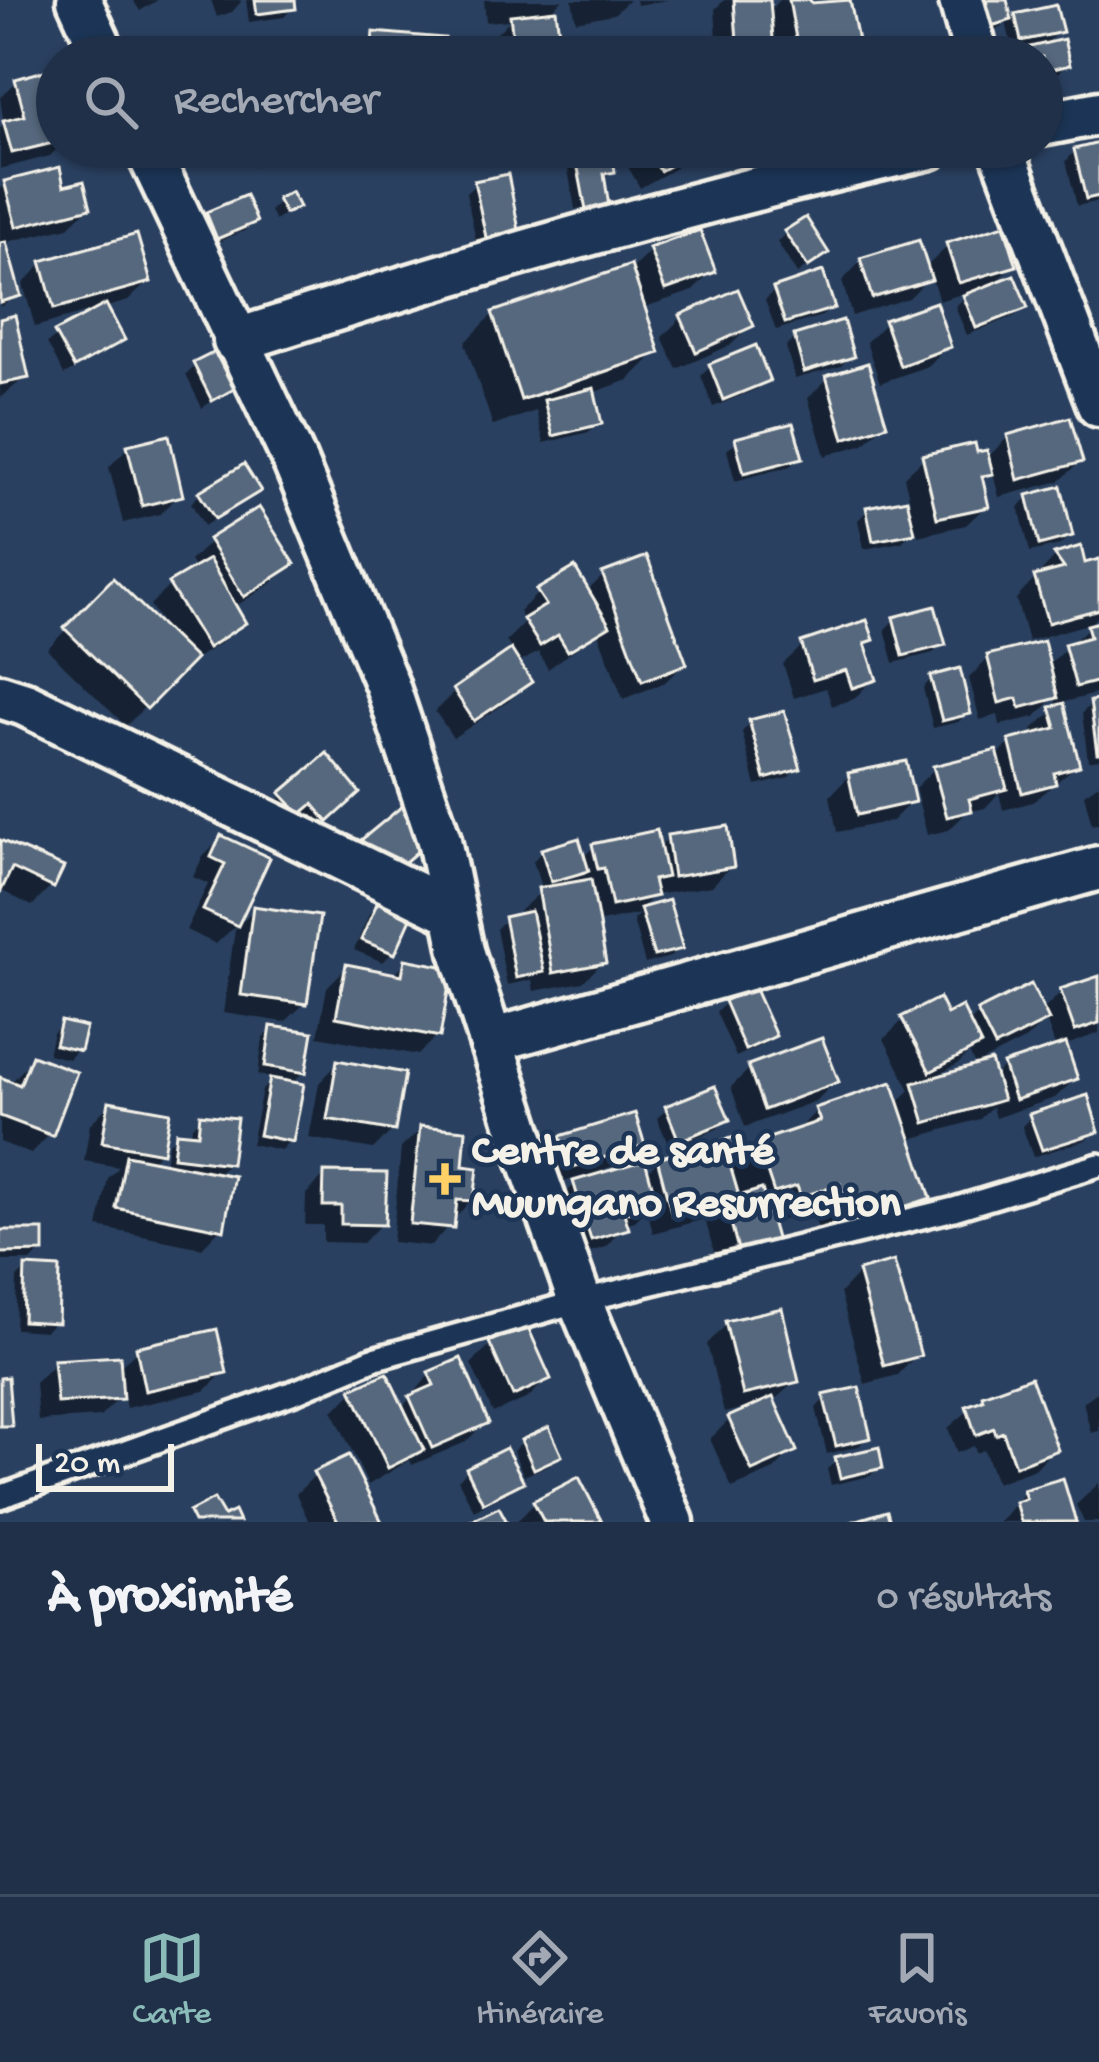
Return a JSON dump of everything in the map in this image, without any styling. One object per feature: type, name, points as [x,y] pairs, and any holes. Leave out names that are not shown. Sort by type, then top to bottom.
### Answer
[{"type":"street","points":[[79,0],[95,36]]},
{"type":"street","points":[[961,0],[970,36]]},
{"type":"street","points":[[1063,120],[1099,113]]},
{"type":"street","points":[[156,168],[292,455],[387,686],[439,840],[462,951],[491,1040],[580,1301],[672,1522]]},
{"type":"street","points":[[236,341],[473,265],[837,168]]},
{"type":"street","points":[[1009,168],[1099,405]]},
{"type":"street","points":[[0,696],[25,704],[454,914]]},
{"type":"street","points":[[491,1040],[1099,868]]},
{"type":"lane","points":[[0,1497],[297,1391],[373,1359],[580,1301],[954,1209],[1099,1165]]},
{"type":"building","points":[[255,0],[295,0],[296,9],[257,14]]},
{"type":"building","points":[[734,0],[770,0],[773,36],[737,36]]},
{"type":"building","points":[[789,0],[850,0],[857,36],[796,36]]},
{"type":"building","points":[[985,0],[1007,0],[1012,20],[991,26]]},
{"type":"building","points":[[1056,5],[1063,32],[1020,36],[1015,14]]},
{"type":"building","points":[[556,10],[559,36],[512,36],[510,15]]},
{"type":"building","points":[[373,32],[421,36],[373,36]]},
{"type":"building","points":[[1063,39],[1070,65],[1063,67]]},
{"type":"building","points":[[36,73],[36,147],[12,153],[3,121],[25,116],[15,79]]},
{"type":"building","points":[[1099,143],[1099,196],[1086,199],[1074,149]]},
{"type":"building","points":[[60,168],[64,186],[84,181],[91,208],[16,227],[4,181]]},
{"type":"building","points":[[578,168],[614,168],[615,172],[604,174],[609,206],[586,210]]},
{"type":"building","points":[[508,174],[520,235],[487,242],[474,181]]},
{"type":"building","points":[[291,192],[299,207],[285,214],[277,199]]},
{"type":"building","points":[[246,195],[257,222],[217,239],[206,212]]},
{"type":"building","points":[[806,217],[829,253],[808,267],[784,231]]},
{"type":"building","points":[[1004,225],[1017,266],[959,283],[946,243]]},
{"type":"building","points":[[700,230],[716,272],[665,290],[649,248]]},
{"type":"building","points":[[137,234],[151,282],[54,309],[41,261]]},
{"type":"building","points":[[919,240],[932,280],[872,298],[860,258]]},
{"type":"building","points":[[6,242],[21,296],[0,302],[0,243]]},
{"type":"building","points":[[631,265],[660,353],[521,400],[492,312]]},
{"type":"building","points":[[823,271],[835,308],[785,323],[773,288]]},
{"type":"building","points":[[1014,275],[1028,308],[976,328],[963,295]]},
{"type":"building","points":[[738,289],[754,326],[696,352],[680,315]]},
{"type":"building","points":[[936,302],[951,347],[900,366],[884,320]]},
{"type":"building","points":[[106,304],[125,340],[74,368],[54,332]]},
{"type":"building","points":[[15,315],[29,378],[0,384],[0,319]]},
{"type":"building","points":[[843,320],[854,357],[804,372],[794,335]]},
{"type":"building","points":[[756,345],[770,381],[723,400],[709,364]]},
{"type":"building","points":[[215,352],[234,389],[212,401],[193,363]]},
{"type":"building","points":[[868,363],[887,425],[844,439],[826,376]]},
{"type":"building","points":[[594,388],[602,424],[553,436],[544,400]]},
{"type":"building","points":[[1070,417],[1083,462],[1018,480],[1007,435]]},
{"type":"building","points":[[793,423],[803,458],[744,473],[735,438]]},
{"type":"building","points":[[169,435],[183,496],[142,506],[127,445]]},
{"type":"building","points":[[975,443],[977,452],[987,450],[993,474],[982,476],[989,507],[937,518],[922,455]]},
{"type":"building","points":[[244,464],[261,491],[215,519],[198,492]]},
{"type":"building","points":[[1061,486],[1073,536],[1039,545],[1027,495]]},
{"type":"building","points":[[907,499],[915,533],[873,541],[866,507]]},
{"type":"building","points":[[259,507],[295,564],[244,597],[208,539]]},
{"type":"building","points":[[1081,546],[1085,563],[1099,559],[1099,609],[1048,623],[1034,576],[1064,568],[1054,554]]},
{"type":"building","points":[[647,556],[687,664],[642,681],[602,573]]},
{"type":"building","points":[[209,559],[246,623],[208,648],[168,583]]},
{"type":"building","points":[[575,567],[610,626],[568,651],[558,635],[540,646],[523,619],[546,605],[536,590]]},
{"type":"building","points":[[113,578],[196,659],[147,709],[64,628]]},
{"type":"building","points":[[935,606],[946,645],[903,656],[893,617]]},
{"type":"building","points":[[867,620],[874,640],[865,643],[877,680],[852,688],[846,670],[813,680],[801,642]]},
{"type":"building","points":[[1099,622],[1099,681],[1076,687],[1064,644],[1090,637],[1087,625]]},
{"type":"building","points":[[1044,641],[1058,698],[1020,708],[1017,698],[999,703],[987,655]]},
{"type":"building","points":[[511,649],[532,682],[474,721],[453,689]]},
{"type":"building","points":[[960,668],[971,714],[942,721],[930,676]]},
{"type":"building","points":[[1099,700],[1099,753],[1097,753],[1090,701]]},
{"type":"building","points":[[1064,703],[1080,766],[1054,773],[1056,784],[1022,793],[1009,740],[1056,728],[1050,707]]},
{"type":"building","points":[[784,711],[801,769],[765,779],[749,720]]},
{"type":"building","points":[[997,750],[1007,789],[969,799],[972,811],[947,817],[933,766]]},
{"type":"building","points":[[327,753],[360,793],[328,822],[313,804],[300,815],[280,793]]},
{"type":"building","points":[[906,761],[915,802],[857,815],[848,773]]},
{"type":"building","points":[[406,803],[434,837],[390,875],[361,840]]},
{"type":"building","points":[[728,826],[734,867],[673,877],[667,835]]},
{"type":"building","points":[[657,830],[667,877],[653,880],[657,896],[612,906],[604,868],[598,869],[592,844]]},
{"type":"building","points":[[221,835],[270,858],[238,926],[203,910],[225,864],[211,857]]},
{"type":"building","points":[[579,838],[589,871],[551,882],[541,849]]},
{"type":"building","points":[[0,840],[64,867],[54,888],[12,868],[0,893]]},
{"type":"building","points":[[591,879],[606,963],[553,973],[538,888]]},
{"type":"building","points":[[669,900],[683,949],[654,956],[640,908]]},
{"type":"building","points":[[378,901],[412,916],[395,954],[361,940]]},
{"type":"building","points":[[253,906],[320,916],[307,1004],[241,995]]},
{"type":"building","points":[[531,911],[544,972],[516,978],[504,917]]},
{"type":"building","points":[[405,959],[452,968],[440,1037],[336,1017],[346,964],[402,975]]},
{"type":"building","points":[[1099,976],[1099,1023],[1075,1031],[1060,989]]},
{"type":"building","points":[[1031,984],[1049,1020],[995,1047],[977,1011]]},
{"type":"building","points":[[754,987],[776,1036],[745,1050],[724,1001]]},
{"type":"building","points":[[939,998],[947,1014],[962,1006],[981,1045],[930,1072],[901,1017]]},
{"type":"building","points":[[61,1021],[86,1027],[80,1051],[55,1045]]},
{"type":"building","points":[[271,1026],[313,1032],[306,1073],[265,1066]]},
{"type":"building","points":[[822,1038],[839,1082],[764,1110],[748,1065]]},
{"type":"building","points":[[1066,1043],[1078,1079],[1015,1100],[1003,1064]]},
{"type":"building","points":[[32,1055],[77,1072],[53,1136],[0,1116],[0,1077],[20,1085]]},
{"type":"building","points":[[337,1060],[405,1073],[395,1131],[327,1119]]},
{"type":"building","points":[[991,1061],[1003,1100],[925,1123],[913,1083]]},
{"type":"building","points":[[270,1078],[304,1084],[293,1142],[259,1135]]},
{"type":"building","points":[[892,1082],[931,1198],[853,1224],[840,1184],[801,1197],[797,1186],[774,1193],[757,1142],[820,1121],[815,1108]]},
{"type":"building","points":[[715,1086],[730,1120],[679,1141],[665,1106]]},
{"type":"building","points":[[1088,1095],[1099,1132],[1042,1150],[1029,1114]]},
{"type":"building","points":[[109,1101],[170,1112],[163,1153],[102,1142]]},
{"type":"building","points":[[635,1113],[645,1145],[570,1168],[560,1136]]},
{"type":"building","points":[[200,1114],[237,1118],[231,1164],[173,1157],[176,1132],[198,1134]]},
{"type":"building","points":[[420,1126],[466,1130],[463,1166],[478,1168],[474,1201],[457,1200],[454,1228],[410,1224]]},
{"type":"building","points":[[738,1136],[743,1158],[729,1162],[739,1196],[762,1189],[777,1242],[739,1253],[725,1201],[672,1215],[657,1158]]},
{"type":"building","points":[[126,1155],[234,1176],[224,1230],[116,1208]]},
{"type":"building","points":[[645,1160],[657,1203],[624,1213],[629,1229],[591,1240],[573,1181]]},
{"type":"building","points":[[324,1172],[387,1173],[385,1225],[341,1224],[341,1206],[323,1206]]},
{"type":"building","points":[[0,1230],[44,1230],[44,1252],[0,1253]]},
{"type":"building","points":[[894,1261],[921,1356],[884,1366],[858,1271]]},
{"type":"building","points":[[25,1266],[60,1268],[58,1323],[23,1321]]},
{"type":"building","points":[[782,1308],[799,1382],[743,1395],[725,1321]]},
{"type":"building","points":[[527,1325],[551,1379],[513,1396],[489,1342]]},
{"type":"building","points":[[217,1329],[227,1373],[145,1391],[136,1347]]},
{"type":"building","points":[[120,1356],[123,1399],[57,1403],[53,1360]]},
{"type":"building","points":[[461,1358],[489,1423],[432,1448],[409,1396],[434,1385],[428,1372]]},
{"type":"building","points":[[387,1373],[424,1450],[388,1468],[351,1389]]},
{"type":"building","points":[[8,1377],[12,1426],[0,1426],[0,1378]]},
{"type":"building","points":[[1031,1377],[1058,1450],[1015,1466],[1003,1432],[996,1435],[994,1428],[976,1435],[966,1406]]},
{"type":"building","points":[[859,1387],[871,1438],[836,1446],[823,1395]]},
{"type":"building","points":[[773,1397],[797,1451],[752,1471],[728,1417]]},
{"type":"building","points":[[549,1427],[562,1456],[534,1469],[521,1440]]},
{"type":"building","points":[[879,1447],[883,1468],[840,1478],[835,1457]]},
{"type":"building","points":[[506,1448],[524,1482],[483,1503],[466,1468]]},
{"type":"building","points":[[349,1455],[382,1522],[338,1522],[313,1472]]},
{"type":"building","points":[[579,1477],[602,1522],[544,1522],[533,1501]]},
{"type":"building","points":[[1063,1478],[1076,1522],[1021,1522],[1015,1502],[1026,1499],[1023,1490]]},
{"type":"building","points":[[214,1499],[224,1516],[234,1511],[239,1522],[194,1522],[189,1512]]},
{"type":"building","points":[[499,1507],[507,1522],[468,1522]]},
{"type":"building","points":[[887,1511],[890,1522],[851,1522]]},
{"type":"place","name":"Centre de santé Muungano Resurrection","points":[[445,1179]]}]
